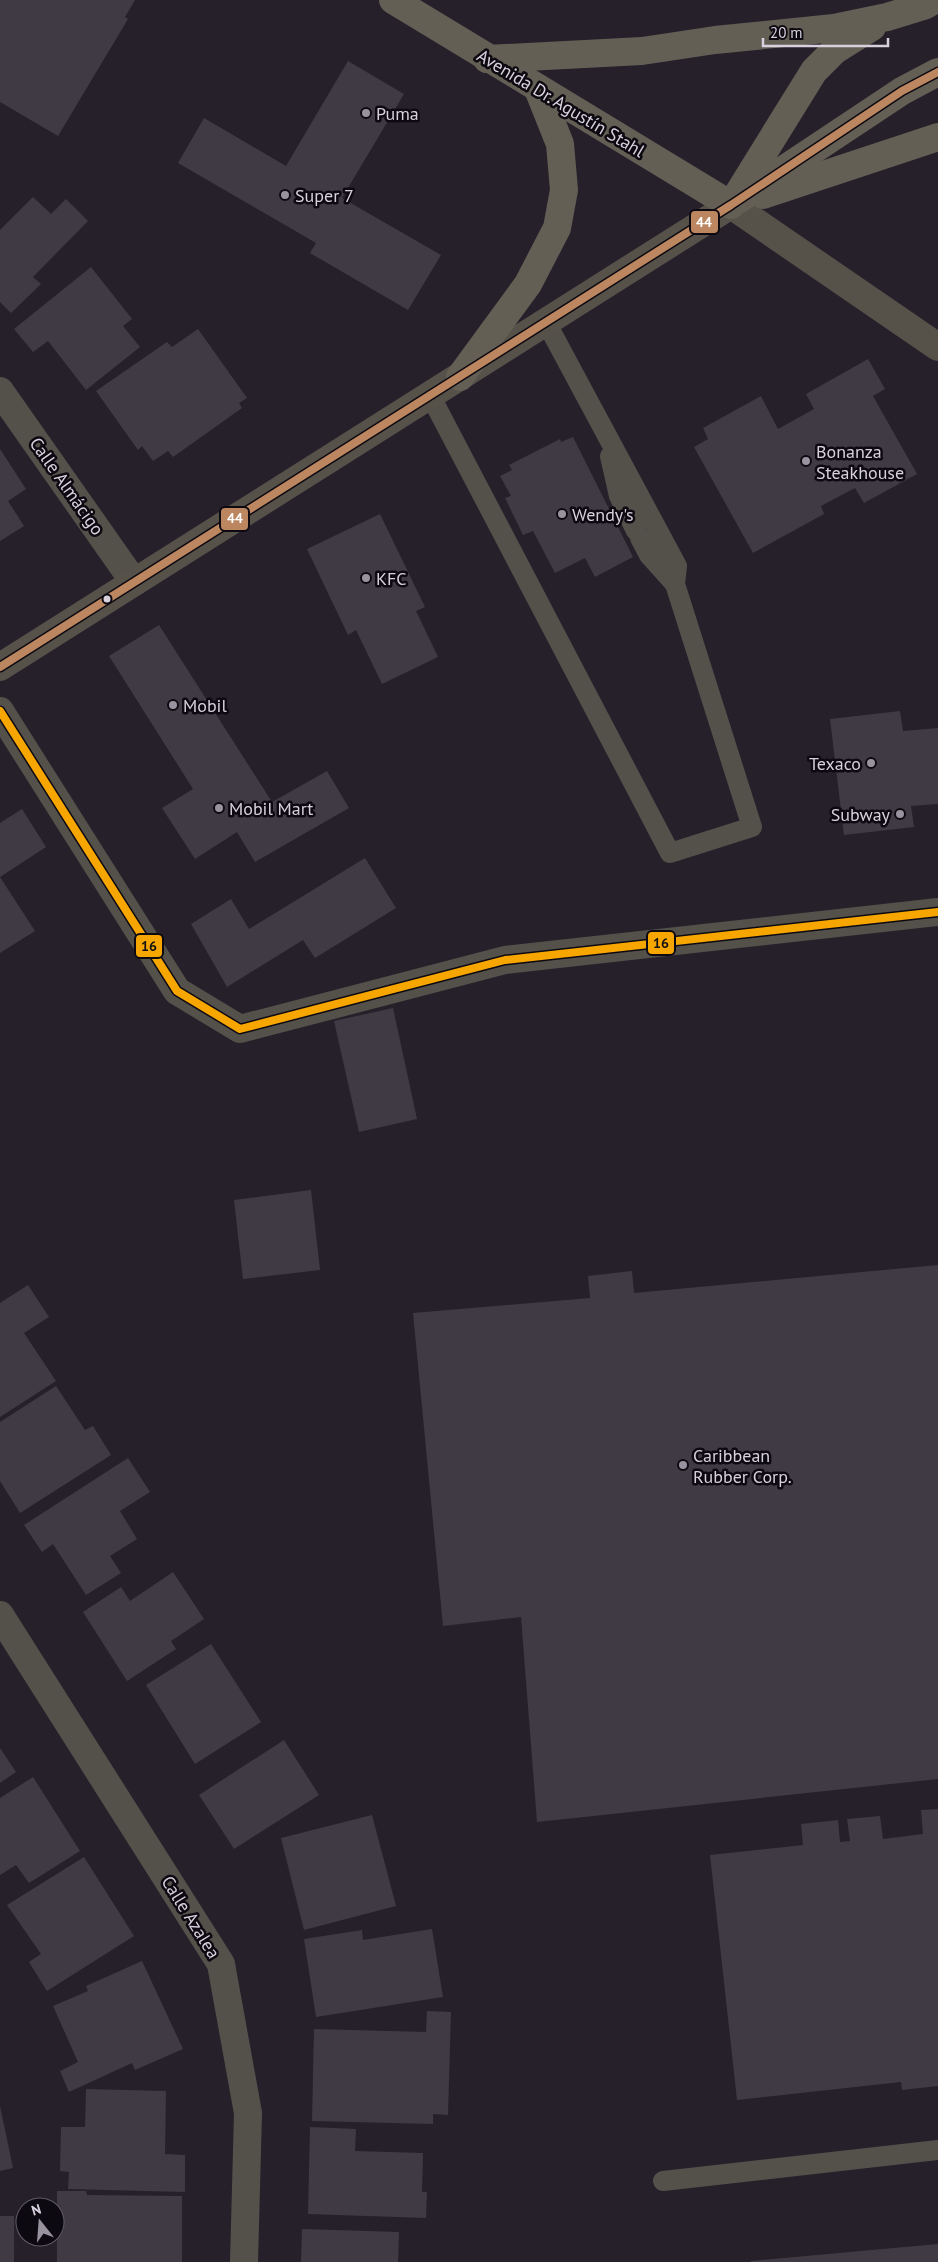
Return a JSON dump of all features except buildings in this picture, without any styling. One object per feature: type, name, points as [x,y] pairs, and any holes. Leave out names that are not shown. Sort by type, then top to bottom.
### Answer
[{"type":"highway","name":"Avenida Dr. Agustín Stahl","points":[[393,0],[731,206]]},
{"type":"highway","points":[[487,59],[642,51],[715,40],[834,28],[887,17],[926,6],[934,0]]},
{"type":"highway","points":[[731,206],[814,71],[834,51],[887,17]]},
{"type":"highway","points":[[731,206],[902,91],[938,72]]},
{"type":"highway","points":[[460,376],[528,284],[557,228],[564,190],[560,144],[538,89]]},
{"type":"highway","points":[[731,206],[938,137]]},
{"type":"street","points":[[0,667],[731,206],[938,347]]},
{"type":"street","name":"Calle Almácigo","points":[[0,391],[134,582]]},
{"type":"street","points":[[0,711],[177,991],[240,1029],[505,960],[938,912]]},
{"type":"street","name":"Calle Azalea","points":[[0,1615],[221,1964],[248,2113],[244,2262]]},
{"type":"lane","points":[[430,395],[670,853],[752,827],[675,584],[677,566],[546,322]]},
{"type":"lane","points":[[604,430],[618,496],[648,555],[675,584]]},
{"type":"lane","points":[[663,2181],[938,2150]]},
{"type":"transit line","name":"44","points":[[0,667],[731,205],[902,91],[938,72]]},
{"type":"transit line","name":"16","points":[[0,711],[177,991],[240,1029],[505,960],[938,912]]},
{"type":"place","name":"Puma","points":[[366,113]]},
{"type":"place","name":"Super 7","points":[[285,195]]},
{"type":"place","name":"Bonanza Steakhouse","points":[[806,461]]},
{"type":"place","name":"Wendy's","points":[[562,514]]},
{"type":"place","name":"KFC","points":[[366,578]]},
{"type":"place","name":"Mobil","points":[[173,705]]},
{"type":"place","name":"Texaco","points":[[871,763]]},
{"type":"place","name":"Mobil Mart","points":[[219,808]]},
{"type":"place","name":"Subway","points":[[900,814]]},
{"type":"place","name":"Caribbean Rubber Corp.","points":[[683,1465]]}]
